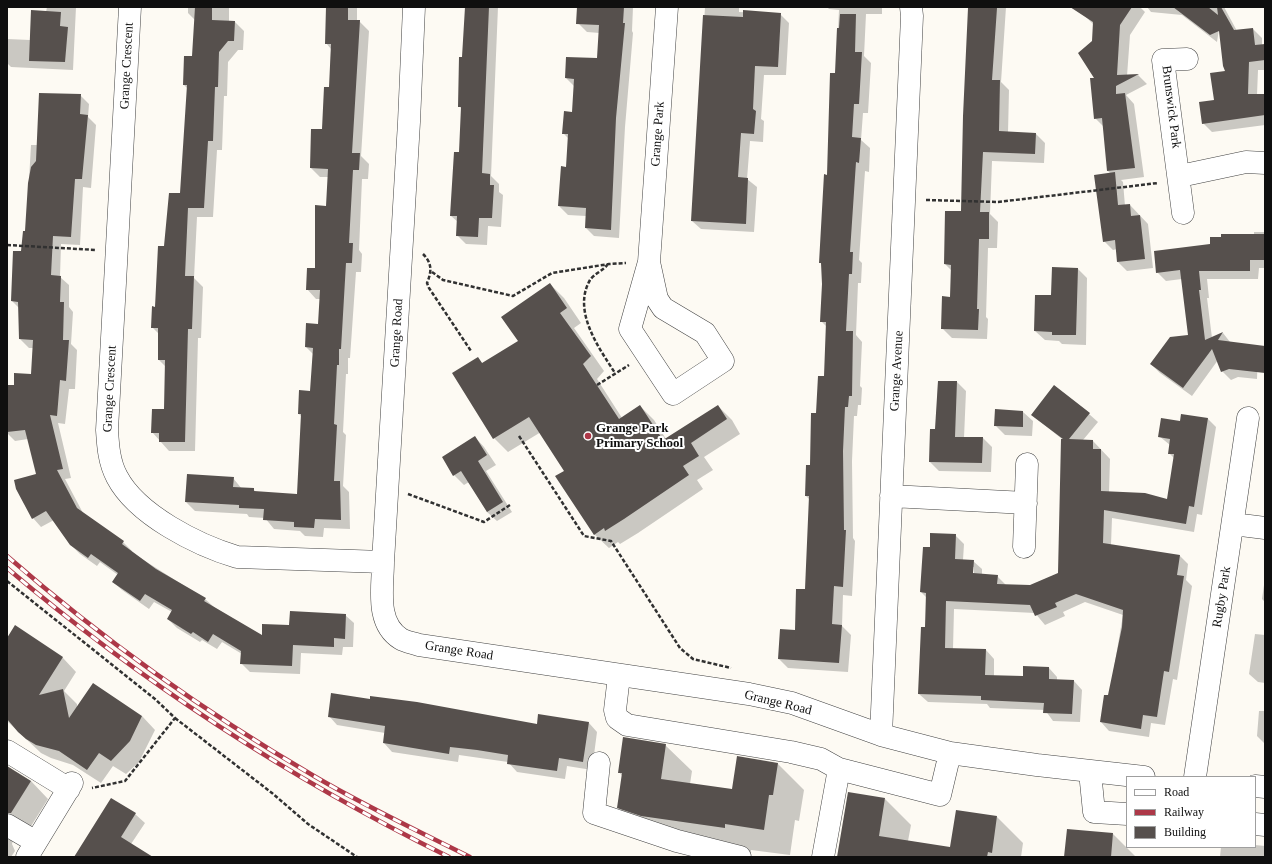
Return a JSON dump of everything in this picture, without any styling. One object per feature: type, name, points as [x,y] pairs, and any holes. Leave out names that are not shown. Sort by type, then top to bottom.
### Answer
[{"type":"street","name":"Grange Crescent","points":[[130,7],[108,446],[114,469],[125,490],[144,508],[170,527],[202,544],[237,557],[383,562]]},
{"type":"street","name":"Grange Road","points":[[414,7],[402,247],[383,562],[383,611],[392,632],[402,639],[419,645],[619,676],[750,694],[792,703],[882,735],[950,753],[1090,772],[1133,776]]},
{"type":"street","name":"Grange Park","points":[[650,262],[667,7]]},
{"type":"street","name":"Grange Avenue","points":[[882,735],[891,496],[905,200],[912,16],[910,7]]},
{"type":"street","name":"Brunswick Park","points":[[1183,213],[1180,176],[1164,60],[1187,59]]},
{"type":"street","points":[[1180,176],[1246,162],[1265,164]]},
{"type":"street","points":[[650,262],[657,299],[663,308],[706,333],[723,361],[673,394],[630,329],[650,262]]},
{"type":"street","points":[[634,317],[663,308]]},
{"type":"street","name":"Rugby Park","points":[[1195,776],[1248,418]]},
{"type":"street","points":[[1024,547],[1027,464]]},
{"type":"street","points":[[891,496],[1026,503]]},
{"type":"street","points":[[1233,524],[1265,528]]},
{"type":"street","points":[[619,676],[615,710],[617,718],[628,725],[791,752],[821,759],[839,769],[940,795],[950,753]]},
{"type":"street","points":[[7,751],[71,786],[31,849],[7,825]]},
{"type":"street","points":[[599,762],[594,813],[677,841],[740,857]]},
{"type":"street","points":[[823,857],[839,769]]},
{"type":"street","points":[[1090,772],[1094,812],[1126,814]]},
{"type":"path","points":[[905,200],[998,202],[1160,183],[1180,176]]},
{"type":"path","points":[[7,245],[118,252]]},
{"type":"path","points":[[402,247],[419,251],[426,257],[432,272],[443,280],[513,296],[552,273],[609,264],[650,262]]},
{"type":"path","points":[[609,264],[604,270],[591,279],[584,295],[585,313],[596,342],[615,373]]},
{"type":"path","points":[[432,272],[427,282],[429,288],[471,351]]},
{"type":"path","points":[[597,385],[647,354]]},
{"type":"path","points":[[518,436],[584,536],[611,541],[680,648],[693,659],[726,665],[733,668]]},
{"type":"path","points":[[388,490],[415,496],[484,522],[510,505]]},
{"type":"path","points":[[7,581],[155,699],[175,718],[272,793],[308,824],[357,857]]},
{"type":"path","points":[[71,786],[94,789],[125,781],[175,718]]},
{"type":"building","points":[[195,7],[212,7],[212,20],[235,21],[234,41],[228,41],[219,52],[218,87],[215,87],[213,141],[208,141],[204,208],[188,208],[185,276],[194,276],[192,329],[188,329],[185,442],[159,442],[159,433],[151,433],[152,409],[164,409],[165,360],[158,360],[158,328],[151,328],[152,306],[155,307],[158,246],[164,246],[169,193],[180,193],[187,85],[183,85],[184,56],[192,56]]},
{"type":"building","points":[[326,7],[348,7],[348,20],[360,20],[352,153],[360,153],[359,170],[353,170],[349,243],[353,243],[352,263],[346,263],[341,349],[339,349],[339,365],[337,365],[334,424],[337,425],[334,481],[340,481],[341,520],[315,519],[314,528],[294,527],[294,522],[263,520],[264,509],[239,508],[239,505],[185,502],[187,474],[234,477],[233,487],[254,488],[254,491],[297,494],[301,414],[298,414],[299,390],[310,391],[313,348],[305,347],[306,323],[318,324],[320,290],[306,290],[307,268],[315,268],[315,205],[326,206],[328,169],[310,168],[311,129],[322,129],[324,87],[329,87],[331,44],[325,44]]},
{"type":"building","points":[[465,7],[489,7],[482,173],[490,174],[490,185],[494,185],[492,218],[479,218],[478,237],[456,236],[457,216],[450,216],[454,152],[459,152],[461,107],[458,107],[459,57],[462,57]]},
{"type":"building","points":[[577,7],[624,7],[623,23],[625,23],[616,118],[611,230],[585,228],[586,208],[558,206],[561,166],[566,167],[568,134],[562,134],[564,111],[572,112],[574,79],[565,78],[566,57],[597,58],[599,25],[576,24]]},
{"type":"building","points":[[1070,7],[1132,7],[1120,25],[1117,75],[1139,74],[1116,86],[1116,94],[1125,93],[1135,168],[1107,171],[1102,118],[1094,119],[1090,78],[1094,78],[1078,53],[1092,41],[1093,22]]},
{"type":"building","points":[[1173,7],[1208,7],[1218,15],[1217,7],[1221,7],[1234,30],[1253,28],[1255,45],[1265,44],[1265,60],[1249,62],[1248,94],[1265,94],[1265,115],[1202,124],[1199,102],[1214,100],[1210,73],[1225,71],[1223,66],[1219,31],[1210,35]]},
{"type":"building","points":[[968,8],[997,8],[992,80],[1000,80],[999,131],[1036,133],[1035,154],[983,152],[980,212],[989,212],[989,239],[979,239],[977,309],[979,309],[978,330],[941,329],[942,296],[950,297],[951,265],[944,264],[945,211],[961,211],[963,116]]},
{"type":"building","points":[[31,10],[61,12],[60,26],[68,27],[65,62],[29,61]]},
{"type":"building","points":[[743,10],[781,13],[778,67],[755,66],[753,109],[756,111],[754,134],[741,133],[738,177],[748,178],[746,224],[691,221],[703,15],[743,17]]},
{"type":"building","points":[[840,14],[856,14],[855,52],[862,52],[859,104],[854,104],[852,137],[861,138],[859,163],[856,162],[850,252],[853,252],[852,274],[849,274],[846,331],[853,331],[852,396],[849,396],[848,407],[845,407],[843,451],[844,530],[846,530],[843,587],[834,586],[832,624],[842,625],[839,663],[778,659],[780,629],[795,630],[796,589],[805,589],[809,496],[805,496],[806,465],[810,465],[811,413],[816,413],[818,376],[824,376],[826,322],[820,322],[822,284],[821,263],[819,263],[824,174],[827,175],[830,73],[835,73],[837,28],[839,28]]},
{"type":"building","points":[[39,93],[81,94],[80,114],[88,115],[82,179],[75,179],[71,237],[53,236],[51,275],[61,276],[60,302],[64,302],[63,340],[69,340],[66,381],[60,380],[57,416],[50,415],[63,469],[57,470],[77,508],[124,541],[122,544],[156,569],[206,598],[204,601],[262,635],[262,624],[289,625],[290,611],[346,614],[345,639],[334,638],[334,647],[293,645],[292,666],[240,664],[241,651],[213,634],[208,642],[193,632],[191,634],[167,619],[172,610],[145,594],[140,601],[112,582],[118,573],[91,554],[88,558],[70,545],[46,511],[32,519],[16,489],[14,480],[36,474],[25,430],[7,432],[7,385],[14,385],[14,373],[31,374],[33,340],[19,339],[18,302],[11,301],[13,251],[21,251],[23,231],[25,231],[28,183],[31,167],[36,161]]},
{"type":"building","points":[[1115,172],[1118,205],[1130,204],[1131,216],[1140,215],[1145,259],[1117,262],[1115,240],[1103,242],[1094,175]]},
{"type":"building","points":[[1221,234],[1265,234],[1265,260],[1250,260],[1250,271],[1199,271],[1201,290],[1199,290],[1205,340],[1223,332],[1218,340],[1265,346],[1265,373],[1229,369],[1221,372],[1212,349],[1183,388],[1150,364],[1170,337],[1188,335],[1180,270],[1156,273],[1154,251],[1210,244],[1210,237],[1221,237]]},
{"type":"building","points":[[1052,267],[1078,268],[1076,335],[1052,335],[1052,332],[1034,331],[1035,295],[1051,295]]},
{"type":"building","points":[[550,283],[567,308],[560,313],[591,356],[583,364],[619,419],[640,405],[663,440],[718,405],[727,419],[691,443],[699,456],[683,466],[689,475],[605,531],[604,528],[594,535],[555,476],[564,471],[529,417],[493,439],[452,373],[478,357],[482,363],[518,341],[501,317]]},
{"type":"building","points":[[938,381],[957,381],[955,437],[983,437],[982,463],[929,462],[930,429],[935,429]]},
{"type":"building","points":[[1054,385],[1090,413],[1069,439],[1093,440],[1093,449],[1101,449],[1101,491],[1145,493],[1167,499],[1174,454],[1168,454],[1170,439],[1158,437],[1161,418],[1180,421],[1181,414],[1208,418],[1194,507],[1189,506],[1186,524],[1104,510],[1103,543],[1180,555],[1177,575],[1184,576],[1169,672],[1164,671],[1157,717],[1143,715],[1141,729],[1100,722],[1104,695],[1108,695],[1122,627],[1123,610],[1076,594],[1055,603],[1057,607],[1035,616],[1030,605],[946,601],[945,648],[986,649],[985,675],[1023,676],[1023,666],[1049,667],[1049,679],[1074,680],[1072,714],[1043,713],[1044,703],[981,700],[981,696],[918,694],[921,627],[925,627],[926,593],[920,592],[923,547],[930,547],[930,533],[956,534],[955,559],[974,560],[973,573],[998,575],[997,584],[1030,585],[1058,573],[1061,439],[1063,439],[1031,415]]},
{"type":"building","points":[[995,409],[1023,411],[1023,427],[994,426]]},
{"type":"building","points":[[475,436],[487,455],[478,461],[503,502],[487,512],[461,471],[453,476],[442,457]]},
{"type":"building","points":[[15,625],[63,657],[39,695],[63,689],[69,718],[93,683],[142,716],[130,741],[111,761],[99,753],[87,770],[59,751],[36,745],[26,739],[7,719],[7,638]]},
{"type":"building","points":[[331,693],[370,699],[370,696],[417,702],[537,724],[538,714],[589,722],[583,762],[559,758],[557,771],[507,764],[508,755],[477,750],[450,747],[449,754],[383,743],[385,726],[328,717]]},
{"type":"building","points":[[623,737],[666,744],[661,779],[732,789],[737,756],[778,763],[773,795],[769,795],[764,830],[725,824],[725,828],[641,816],[617,808],[622,773],[618,773]]},
{"type":"building","points":[[7,766],[31,781],[11,813],[7,813]]},
{"type":"building","points":[[848,792],[885,798],[879,836],[950,847],[956,810],[997,816],[992,853],[988,852],[987,857],[837,857]]},
{"type":"building","points":[[111,798],[136,813],[121,837],[153,857],[74,857]]},
{"type":"building","points":[[1067,829],[1113,833],[1111,857],[1064,857]]},
{"type":"railway","points":[[7,556],[79,616],[117,645],[234,727],[333,787],[470,857]]},
{"type":"railway","points":[[7,568],[110,650],[219,726],[332,795],[449,857]]},
{"type":"place","name":"Grange Park Primary School","points":[[588,436]]}]
